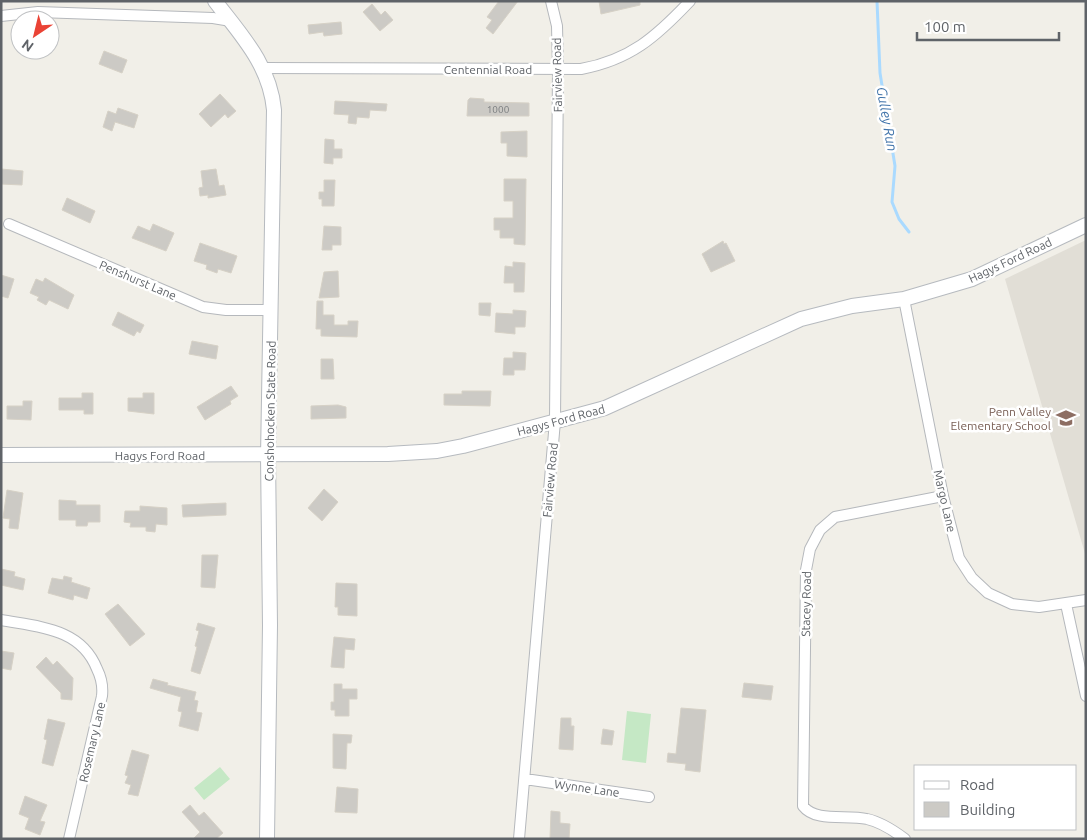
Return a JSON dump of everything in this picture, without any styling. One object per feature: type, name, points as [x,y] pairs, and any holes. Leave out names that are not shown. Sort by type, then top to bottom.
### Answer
[{"type":"street","name":"Conshohocken State Road","points":[[215,1],[251,47],[263,68],[271,88],[274,110],[268,456],[270,644],[267,839]]},
{"type":"street","name":"Fairview Road","points":[[519,839],[556,420],[558,70],[557,26],[551,1]]},
{"type":"street","name":"Centennial Road","points":[[263,68],[558,70],[596,66],[625,56],[653,38],[690,1]]},
{"type":"street","points":[[1,16],[38,12],[213,18],[230,21]]},
{"type":"street","name":"Penshurst Lane","points":[[9,224],[203,307],[226,310],[272,310]]},
{"type":"street","name":"Hagys Ford Road","points":[[1,455],[268,456],[437,451],[582,415],[620,402],[801,319],[852,306],[904,299],[972,279],[1086,225]]},
{"type":"street","name":"Margo Lane","points":[[904,299],[943,496],[959,558],[972,578],[988,594],[1012,604],[1039,607],[1086,600]]},
{"type":"street","name":"Stacey Road","points":[[905,839],[891,828],[867,818],[814,814],[806,810],[802,801],[806,683],[806,570],[810,549],[820,530],[835,517],[943,496]]},
{"type":"street","points":[[1066,604],[1086,696]]},
{"type":"street","name":"Rosemary Lane","points":[[1,620],[66,633],[90,654],[100,674],[102,696],[69,839]]},
{"type":"street","name":"Wynne Lane","points":[[525,779],[649,797]]},
{"type":"shaded area","name":"Penn Valley Elementary School","points":[[1086,240],[1086,557],[1005,279]]},
{"type":"green space","points":[[627,711],[651,714],[646,763],[622,760]]},
{"type":"green space","points":[[220,767],[230,779],[204,800],[194,788]]},
{"type":"building","points":[[499,1],[518,1],[493,34],[486,28],[492,20],[487,17]]},
{"type":"building","points":[[599,1],[640,1],[640,5],[601,14]]},
{"type":"building","points":[[372,4],[381,15],[385,11],[393,20],[380,31],[363,12]]},
{"type":"building","points":[[341,22],[342,34],[324,36],[323,32],[309,34],[308,25]]},
{"type":"building","points":[[104,51],[127,60],[122,73],[99,64]]},
{"type":"building","points":[[220,94],[236,111],[228,118],[225,114],[211,127],[199,114]]},
{"type":"building","points":[[470,98],[484,99],[484,102],[529,103],[529,116],[467,116],[468,100]]},
{"type":"building","points":[[335,101],[387,104],[386,111],[370,110],[369,118],[357,117],[356,124],[348,123],[349,115],[334,114]]},
{"type":"building","points":[[118,108],[138,115],[134,128],[115,122],[112,131],[103,127],[108,111],[116,114]]},
{"type":"building","points":[[527,131],[527,157],[507,156],[507,143],[501,143],[501,132]]},
{"type":"building","points":[[325,139],[334,140],[334,149],[342,149],[342,158],[333,158],[333,164],[324,163]]},
{"type":"building","points":[[1,169],[23,171],[22,185],[1,184]]},
{"type":"building","points":[[216,169],[219,186],[224,185],[226,195],[208,198],[208,195],[200,196],[199,188],[203,187],[201,171]]},
{"type":"building","points":[[504,179],[526,179],[525,245],[514,244],[514,238],[500,238],[500,230],[494,230],[494,218],[513,218],[513,201],[504,201]]},
{"type":"building","points":[[324,180],[335,180],[334,206],[322,206],[322,199],[319,199],[319,192],[324,192]]},
{"type":"building","points":[[67,198],[95,211],[90,223],[62,210]]},
{"type":"building","points":[[153,224],[174,233],[166,251],[132,238],[138,226],[150,231]]},
{"type":"building","points":[[324,226],[341,227],[341,245],[332,245],[332,250],[322,250]]},
{"type":"building","points":[[723,241],[724,244],[726,243],[735,261],[711,272],[702,254]]},
{"type":"building","points":[[200,243],[237,256],[231,273],[218,269],[217,273],[206,269],[207,265],[194,261]]},
{"type":"building","points":[[513,262],[525,263],[524,292],[514,292],[514,283],[504,283],[505,266],[513,267]]},
{"type":"building","points":[[338,271],[339,297],[319,298],[324,272]]},
{"type":"building","points":[[1,275],[14,279],[8,298],[1,296]]},
{"type":"building","points":[[45,278],[74,295],[68,309],[49,300],[46,305],[37,300],[39,297],[30,293],[36,279],[43,282]]},
{"type":"building","points":[[317,301],[323,301],[323,315],[334,315],[334,325],[348,325],[348,321],[358,321],[357,337],[321,336],[321,329],[316,329]]},
{"type":"building","points":[[479,303],[491,303],[490,316],[479,315]]},
{"type":"building","points":[[513,310],[526,311],[525,327],[515,327],[515,334],[495,332],[496,313],[513,314]]},
{"type":"building","points":[[118,312],[144,325],[140,333],[137,331],[134,336],[112,325]]},
{"type":"building","points":[[192,341],[218,346],[216,359],[189,354]]},
{"type":"building","points":[[513,352],[526,353],[525,370],[514,370],[514,375],[503,375],[504,358],[513,358]]},
{"type":"building","points":[[321,359],[333,359],[334,379],[321,379]]},
{"type":"building","points":[[231,386],[238,396],[230,401],[231,404],[205,420],[197,407]]},
{"type":"building","points":[[462,391],[491,391],[490,406],[444,405],[444,394],[462,394]]},
{"type":"building","points":[[82,393],[93,393],[93,414],[84,414],[84,410],[59,410],[59,398],[82,398]]},
{"type":"building","points":[[143,393],[154,393],[154,414],[128,411],[128,398],[143,398]]},
{"type":"building","points":[[23,401],[32,401],[31,420],[7,419],[7,406],[23,406]]},
{"type":"building","points":[[338,405],[346,407],[346,418],[311,419],[311,406]]},
{"type":"building","points":[[324,489],[338,502],[322,521],[308,508]]},
{"type":"building","points":[[7,490],[23,493],[18,529],[9,528],[10,519],[3,518]]},
{"type":"building","points":[[59,500],[76,501],[76,505],[100,505],[100,522],[88,522],[87,526],[76,526],[76,520],[59,520]]},
{"type":"building","points":[[226,503],[226,515],[183,517],[182,505]]},
{"type":"building","points":[[140,506],[167,508],[167,525],[156,524],[155,532],[146,531],[146,527],[130,527],[131,523],[124,522],[125,511],[140,511]]},
{"type":"building","points":[[202,555],[218,555],[215,588],[201,587]]},
{"type":"building","points":[[1,569],[15,572],[14,576],[25,579],[23,590],[1,585]]},
{"type":"building","points":[[64,576],[72,578],[71,582],[90,588],[87,599],[74,595],[73,600],[48,593],[52,578],[63,580]]},
{"type":"building","points":[[336,583],[357,584],[357,616],[338,615],[338,607],[335,607]]},
{"type":"building","points":[[118,604],[145,634],[130,646],[105,614]]},
{"type":"building","points":[[198,623],[215,628],[200,674],[191,671],[197,647],[195,646],[199,631],[196,630]]},
{"type":"building","points":[[334,637],[355,639],[354,650],[345,649],[344,668],[331,667]]},
{"type":"building","points":[[1,651],[14,653],[11,670],[1,668]]},
{"type":"building","points":[[46,657],[53,665],[57,661],[73,678],[72,700],[61,699],[61,693],[36,667]]},
{"type":"building","points":[[153,679],[168,683],[167,685],[196,692],[194,700],[198,701],[196,712],[202,713],[198,731],[179,726],[182,712],[178,711],[181,697],[150,688]]},
{"type":"building","points":[[744,683],[773,686],[771,700],[742,697]]},
{"type":"building","points":[[334,684],[342,684],[342,689],[357,689],[357,699],[349,699],[349,716],[335,716],[335,710],[331,710],[331,702],[334,702]]},
{"type":"building","points":[[681,708],[706,710],[700,772],[685,770],[686,764],[667,762],[668,753],[676,754]]},
{"type":"building","points":[[561,718],[571,718],[571,726],[574,726],[573,750],[559,749]]},
{"type":"building","points":[[48,719],[65,723],[53,766],[42,763],[47,740],[44,739]]},
{"type":"building","points":[[603,729],[614,731],[612,745],[601,744]]},
{"type":"building","points":[[333,734],[352,735],[351,743],[347,743],[346,769],[333,768]]},
{"type":"building","points":[[132,750],[149,755],[138,796],[128,794],[131,785],[125,783],[128,776],[125,775]]},
{"type":"building","points":[[337,787],[358,789],[357,813],[335,812]]},
{"type":"building","points":[[25,796],[47,805],[40,821],[45,822],[40,835],[25,829],[29,818],[19,814]]},
{"type":"building","points":[[190,805],[199,816],[204,812],[223,833],[216,839],[193,839],[200,832],[182,812]]},
{"type":"building","points":[[551,811],[560,812],[560,823],[570,824],[569,839],[550,839]]},
{"type":"waterway","name":"Gulley Run","points":[[877,1],[880,73],[895,166],[892,202],[899,219],[909,232]]},
{"type":"place","name":"Penn Valley Elementary School","points":[[1066,418]]}]
